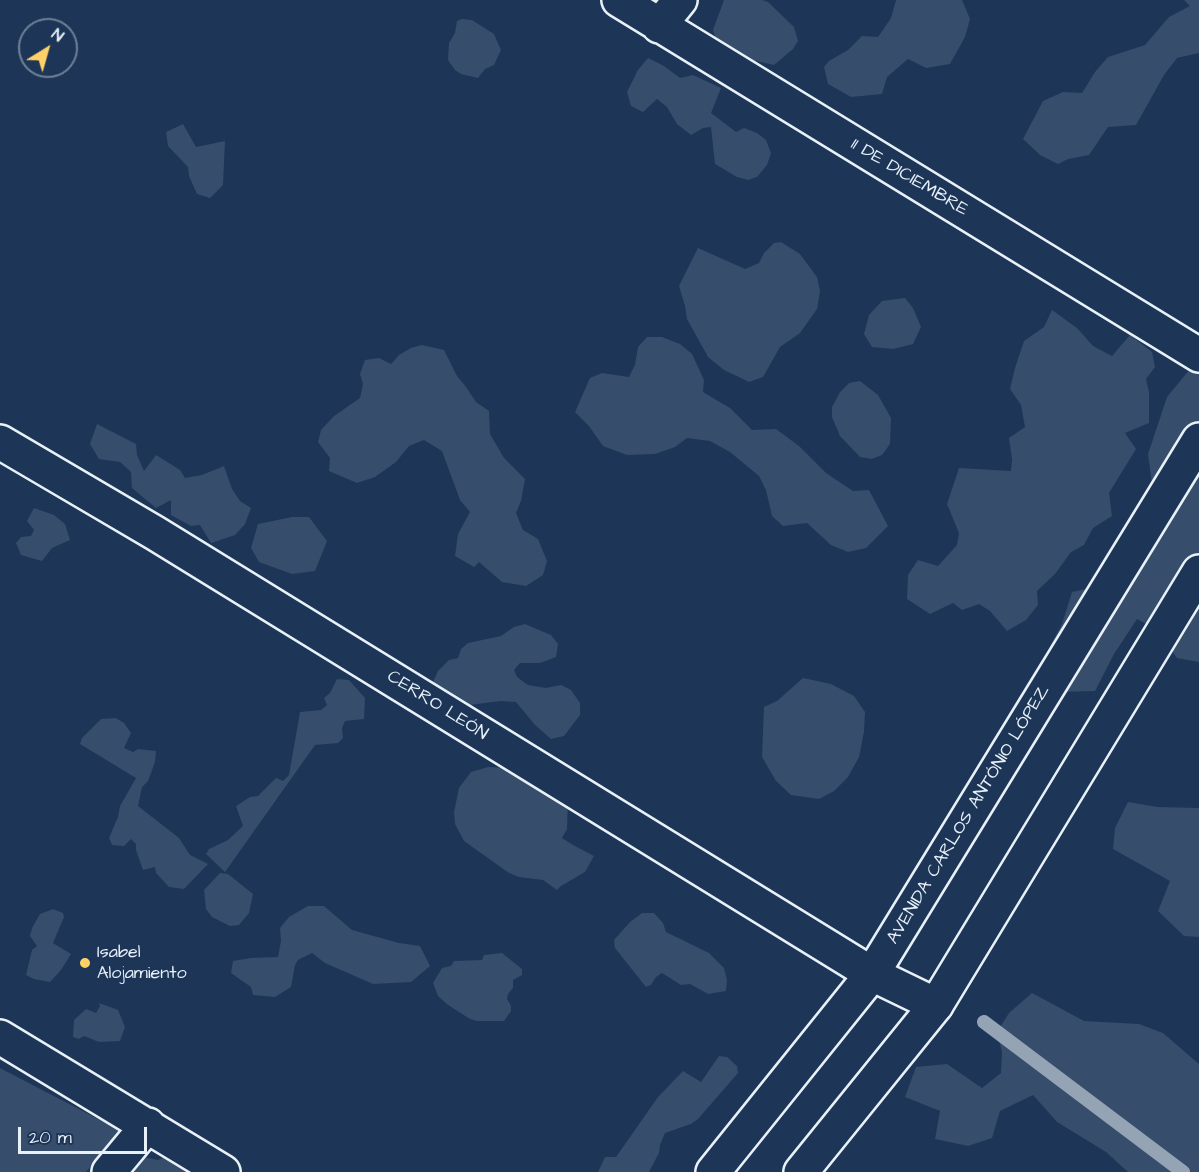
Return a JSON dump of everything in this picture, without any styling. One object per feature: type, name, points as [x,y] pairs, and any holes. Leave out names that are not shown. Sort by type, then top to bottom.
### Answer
[{"type":"street","name":"11 DE DICIEMBRE","points":[[619,0],[1199,355]]},
{"type":"street","points":[[659,26],[681,0]]},
{"type":"street","name":"AVENIDA CARLOS ANTÓNIO LÓPEZ","points":[[713,1172],[872,974],[1199,440]]},
{"type":"street","name":"CERRO LEÓN","points":[[0,442],[155,533],[872,974],[936,1005]]},
{"type":"street","points":[[801,1172],[936,1005],[1199,572]]},
{"type":"street","points":[[0,1036],[223,1172]]},
{"type":"street","points":[[109,1172],[148,1125]]},
{"type":"shaded area","points":[[724,0],[768,2],[794,27],[798,41],[793,49],[774,65],[734,56],[718,46],[713,30]]},
{"type":"shaded area","points":[[896,0],[962,0],[970,19],[965,37],[950,64],[926,68],[908,59],[887,77],[882,94],[851,97],[828,84],[824,67],[829,61],[848,50],[862,36],[878,37],[891,18]]},
{"type":"shaded area","points":[[1184,0],[1199,0],[1199,53],[1177,58],[1164,75],[1136,125],[1108,127],[1089,155],[1068,159],[1058,164],[1040,155],[1023,139],[1043,101],[1063,92],[1082,93],[1108,57],[1145,45],[1169,17],[1190,6]]},
{"type":"shaded area","points":[[472,20],[494,34],[501,50],[494,65],[485,69],[478,78],[461,74],[448,60],[449,43],[455,33],[457,21]]},
{"type":"shaded area","points":[[648,58],[680,78],[693,75],[721,88],[711,113],[736,132],[744,128],[757,133],[766,140],[771,153],[767,165],[757,177],[748,180],[737,177],[715,164],[711,127],[703,128],[691,135],[677,124],[667,107],[657,99],[643,112],[631,106],[627,92],[638,70]]},
{"type":"shaded area","points":[[183,124],[196,147],[225,141],[223,185],[210,198],[197,194],[189,176],[188,167],[168,146],[166,132]]},
{"type":"shaded area","points":[[781,242],[800,254],[817,277],[820,291],[817,309],[800,333],[780,347],[763,377],[749,382],[724,370],[708,357],[687,319],[679,286],[698,248],[745,269],[759,263],[764,253],[774,243]]},
{"type":"shaded area","points":[[905,298],[913,308],[921,327],[913,344],[893,349],[872,347],[864,334],[869,315],[882,301]]},
{"type":"shaded area","points":[[1052,310],[1077,328],[1093,346],[1112,356],[1130,335],[1152,352],[1155,367],[1146,379],[1149,392],[1149,423],[1125,433],[1136,449],[1109,493],[1112,516],[1093,528],[1084,545],[1071,552],[1055,574],[1037,591],[1038,605],[1026,620],[1007,631],[990,611],[979,604],[962,610],[953,603],[930,614],[907,599],[908,575],[918,560],[938,566],[957,545],[959,533],[947,504],[959,468],[1011,471],[1009,438],[1025,427],[1021,405],[1010,389],[1015,368],[1024,341],[1044,327]]},
{"type":"shaded area","points":[[647,337],[662,337],[680,344],[692,354],[704,380],[703,392],[730,408],[752,430],[776,429],[799,446],[826,473],[853,491],[869,490],[888,526],[866,548],[848,552],[831,545],[807,523],[783,526],[772,516],[766,490],[759,476],[730,452],[710,441],[687,438],[675,447],[655,454],[627,455],[603,446],[589,426],[575,412],[590,378],[602,373],[629,377],[635,365],[638,347]]},
{"type":"shaded area","points":[[422,345],[444,350],[457,376],[476,402],[489,411],[490,434],[504,458],[525,479],[516,513],[523,530],[538,539],[547,561],[543,575],[526,586],[502,582],[479,562],[474,567],[455,556],[458,534],[470,512],[460,500],[442,451],[424,440],[409,446],[396,462],[375,477],[357,483],[329,471],[330,458],[318,442],[321,430],[334,416],[360,398],[363,384],[360,374],[365,360],[379,358],[391,364],[399,355]]},
{"type":"shaded area","points":[[1199,358],[1199,662],[1177,658],[1157,630],[1137,619],[1114,654],[1095,691],[1057,692],[1044,668],[1072,592],[1109,584],[1155,507],[1148,454],[1167,397]]},
{"type":"shaded area","points":[[860,381],[878,395],[891,418],[890,444],[882,455],[872,459],[860,457],[840,436],[832,417],[832,407],[840,392],[849,383]]},
{"type":"shaded area","points":[[97,424],[136,444],[137,455],[144,471],[156,455],[180,470],[185,478],[202,475],[224,466],[232,489],[240,501],[251,508],[245,524],[235,535],[211,543],[200,525],[191,526],[171,515],[171,500],[156,508],[132,488],[131,472],[120,462],[99,459],[90,444]]},
{"type":"shaded area","points":[[34,508],[54,515],[65,524],[70,540],[52,548],[42,561],[21,555],[16,543],[21,537],[31,536],[34,530],[27,521]]},
{"type":"shaded area","points":[[292,517],[309,517],[327,541],[315,571],[292,574],[259,562],[251,548],[258,524]]},
{"type":"shaded area","points":[[525,624],[551,635],[558,644],[556,657],[540,663],[520,663],[514,670],[517,677],[528,685],[546,688],[561,685],[571,690],[580,703],[580,715],[564,736],[551,739],[535,725],[516,702],[501,701],[461,706],[448,699],[433,682],[438,671],[449,660],[458,658],[461,649],[468,643],[501,636],[514,627]]},
{"type":"shaded area","points":[[803,678],[831,684],[854,696],[865,712],[859,757],[848,777],[834,791],[819,799],[791,795],[776,781],[762,757],[764,707],[777,701]]},
{"type":"shaded area","points":[[337,679],[349,680],[365,698],[364,719],[345,721],[342,728],[343,738],[338,743],[315,745],[225,872],[206,854],[209,849],[228,840],[243,826],[236,806],[250,797],[258,796],[276,778],[283,781],[289,775],[300,712],[321,710],[327,705],[324,698],[330,693]]},
{"type":"shaded area","points":[[116,718],[124,723],[131,733],[124,748],[133,752],[138,749],[156,751],[155,762],[148,781],[142,787],[138,806],[179,838],[190,855],[208,864],[184,889],[169,887],[156,873],[155,867],[143,870],[136,844],[131,839],[124,846],[112,845],[109,838],[120,806],[136,778],[80,744],[82,738],[101,719]]},
{"type":"shaded area","points":[[488,767],[512,768],[568,799],[567,829],[562,838],[594,856],[585,872],[557,890],[543,880],[519,877],[509,873],[464,841],[455,824],[454,812],[459,788],[471,772]]},
{"type":"shaded area","points":[[1128,802],[1157,807],[1199,808],[1199,937],[1184,936],[1158,911],[1170,881],[1113,849],[1115,828]]},
{"type":"shaded area","points":[[220,873],[228,874],[253,894],[249,913],[239,925],[230,926],[212,917],[206,909],[204,890]]},
{"type":"shaded area","points":[[308,906],[324,906],[352,930],[399,943],[420,946],[430,966],[411,982],[373,984],[325,963],[312,953],[298,960],[291,987],[275,997],[253,995],[251,987],[231,973],[233,961],[278,957],[281,941],[280,928],[289,917]]},
{"type":"shaded area","points":[[53,909],[63,913],[64,917],[53,943],[71,954],[50,982],[26,975],[32,950],[37,946],[30,936],[32,928],[40,914]]},
{"type":"shaded area","points":[[642,913],[654,913],[663,923],[666,932],[709,953],[724,968],[727,980],[726,991],[708,994],[690,984],[681,985],[662,973],[646,987],[615,948],[614,940],[630,922]]},
{"type":"shaded area","points":[[502,953],[522,969],[522,975],[513,980],[513,988],[508,994],[507,999],[511,1011],[504,1021],[470,1019],[438,996],[433,983],[442,968],[451,966],[454,961],[482,960],[484,955]]},
{"type":"shaded area","points":[[1032,993],[1084,1021],[1139,1024],[1163,1033],[1199,1064],[1199,1172],[1128,1172],[1106,1152],[1057,1122],[1033,1095],[1000,1111],[992,1138],[968,1146],[935,1139],[940,1111],[905,1097],[916,1067],[947,1064],[982,1088],[1001,1073],[1002,1052],[997,1032],[1009,1013]]},
{"type":"shaded area","points":[[99,1003],[118,1010],[125,1027],[120,1041],[99,1042],[84,1036],[79,1039],[73,1037],[74,1020],[86,1009],[96,1013],[100,1006]]},
{"type":"shaded area","points":[[719,1056],[727,1057],[737,1066],[738,1073],[698,1119],[691,1124],[665,1133],[659,1153],[649,1172],[598,1172],[605,1157],[616,1157],[658,1097],[683,1071],[701,1082]]},
{"type":"shaded area","points":[[0,1068],[121,1131],[86,1172],[0,1172]]},
{"type":"shaded area","points":[[134,1155],[158,1160],[169,1155],[207,1172],[96,1172]]},
{"type":"waterway","points":[[984,1022],[1183,1172]]},
{"type":"place","name":"Isabel Alojamiento","points":[[85,963]]}]
